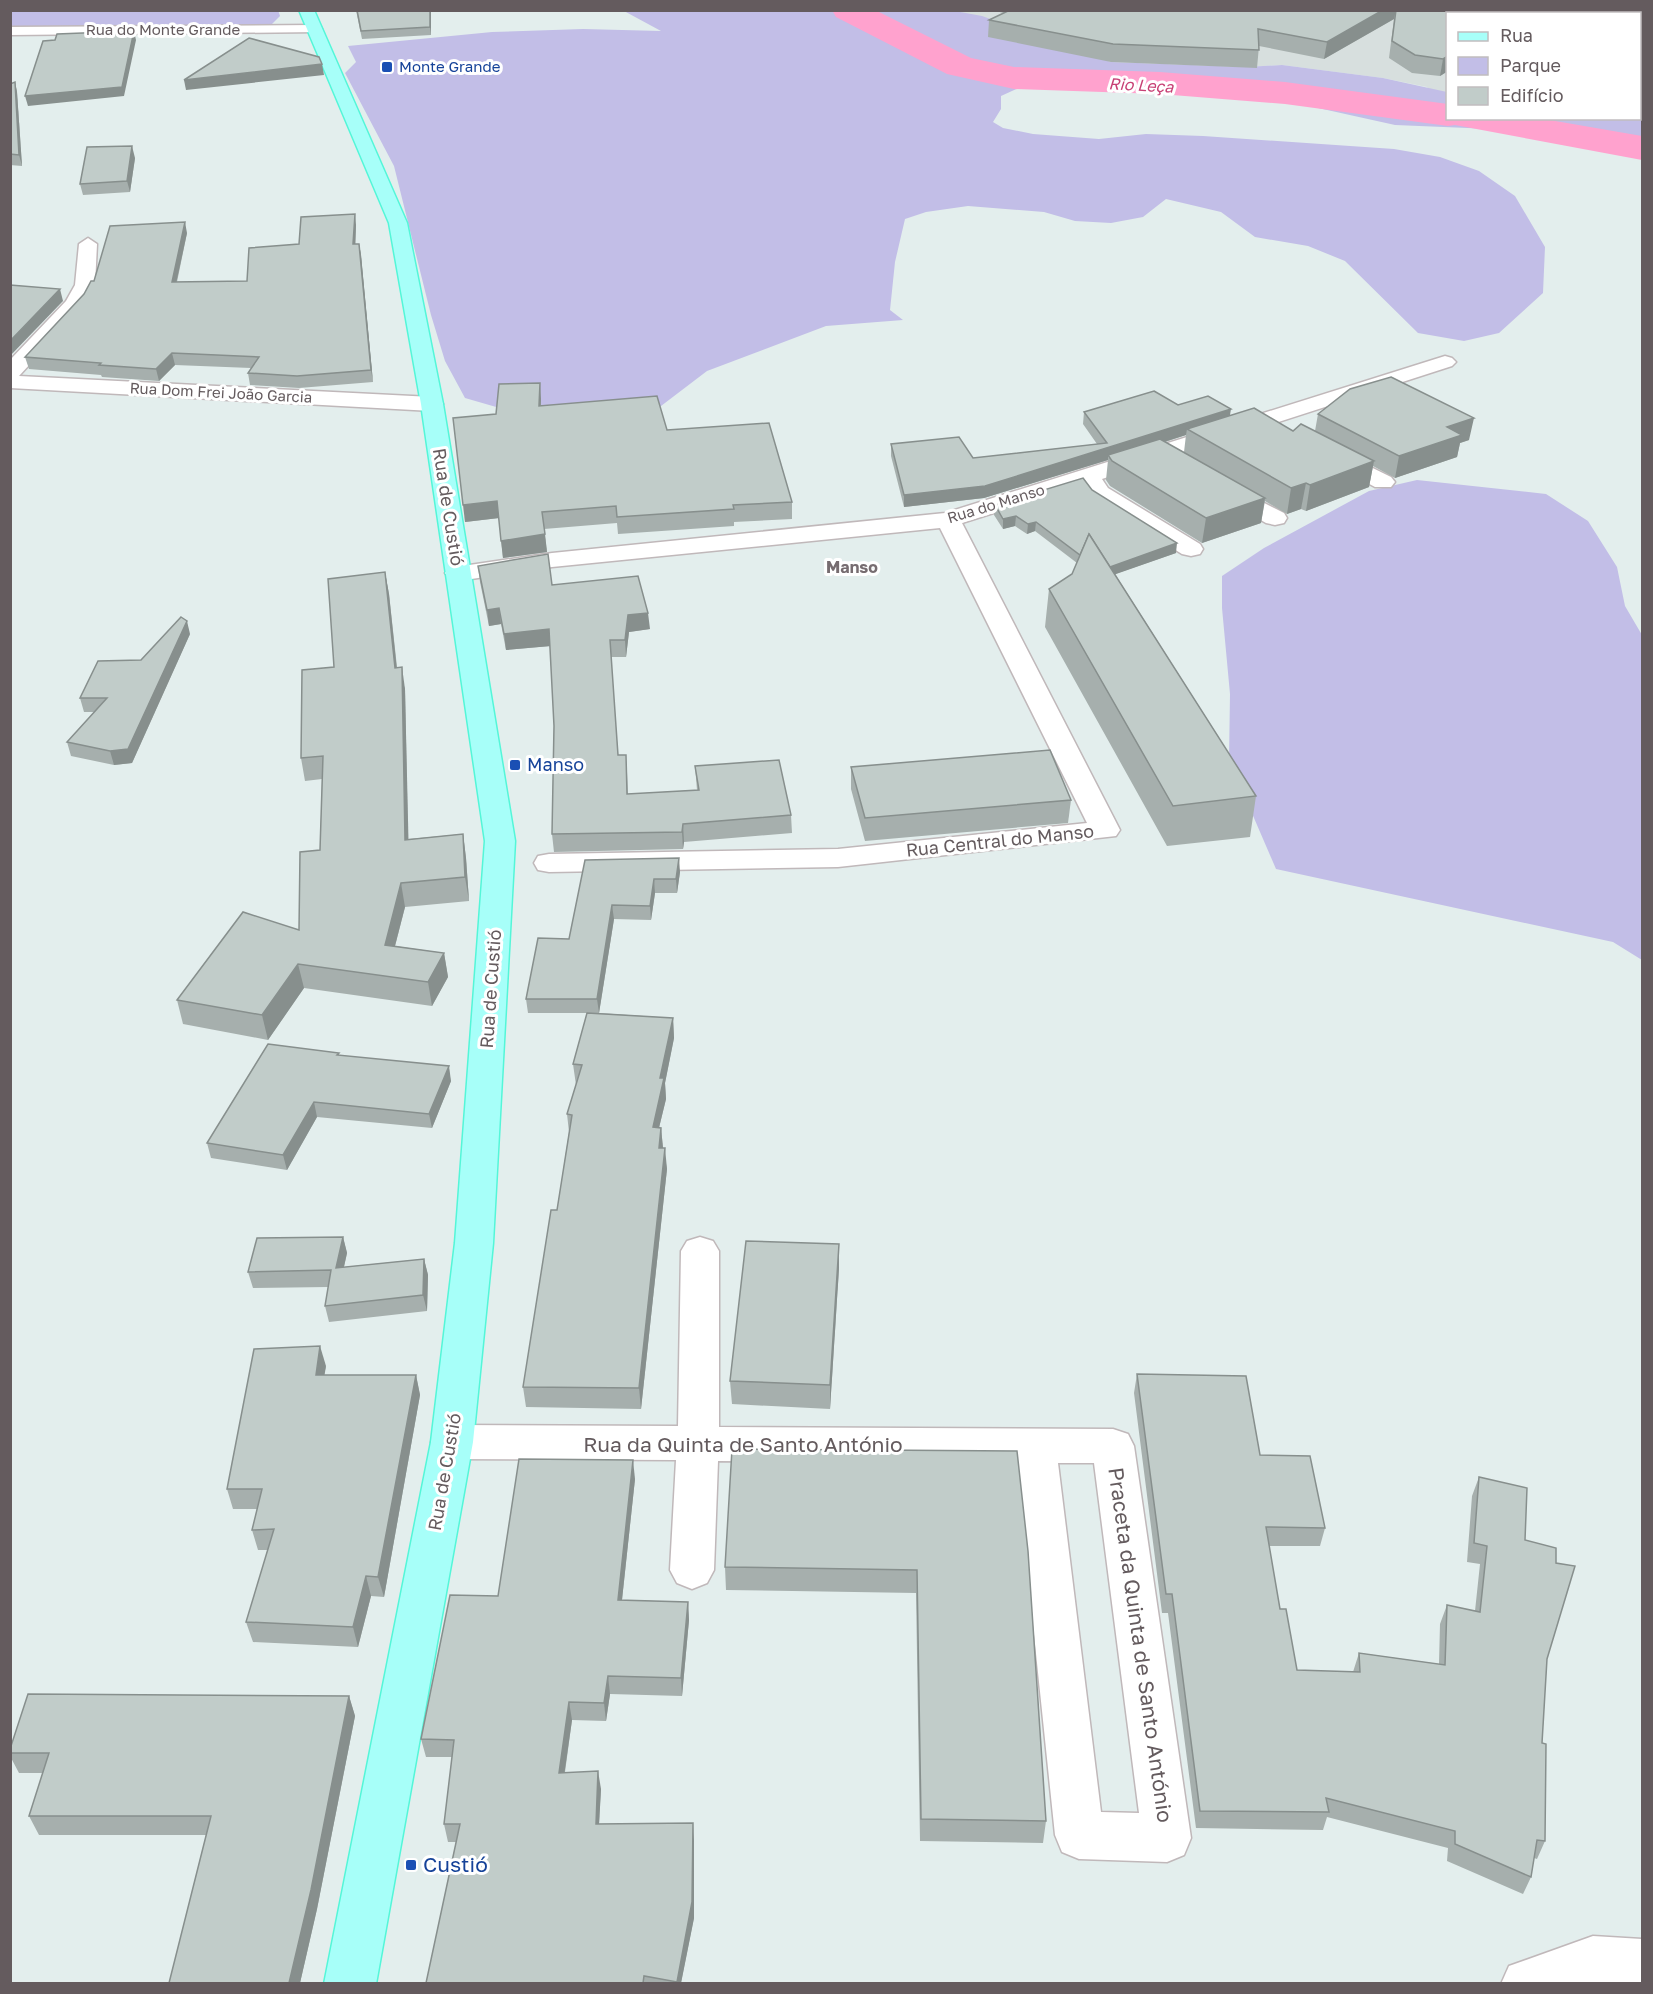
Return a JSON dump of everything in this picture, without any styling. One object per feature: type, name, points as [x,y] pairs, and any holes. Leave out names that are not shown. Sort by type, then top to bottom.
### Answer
[{"type":"main road","name":"Rua de Custió","points":[[310,20],[398,224],[432,404],[500,841],[474,1243],[452,1442],[350,1983]]},
{"type":"street","name":"Rua do Monte Grande","points":[[10,31],[310,20]]},
{"type":"street","points":[[10,44],[27,31]]},
{"type":"street","points":[[10,373],[75,304],[85,285],[88,244]]},
{"type":"street","name":"Rua do Manso","points":[[458,573],[552,560],[948,520],[1263,420],[1382,385],[1445,362]]},
{"type":"street","name":"Rua Dom Frei João Garcia","points":[[10,382],[432,404]]},
{"type":"street","points":[[1263,420],[1383,482]]},
{"type":"street","points":[[1159,453],[1275,518]]},
{"type":"street","points":[[1088,476],[1100,493],[1191,549]]},
{"type":"street","name":"Rua Central do Manso","points":[[549,863],[838,858],[1105,830],[948,520]]},
{"type":"street","points":[[692,1570],[698,1445],[700,1251]]},
{"type":"street","name":"Rua da Quinta de Santo António","points":[[452,1442],[1035,1446]]},
{"type":"street","name":"Praceta da Quinta de Santo António","points":[[1035,1446],[1113,1446],[1167,1838],[1079,1835],[1035,1446]]},
{"type":"street","points":[[1527,1983],[1642,1964]]},
{"type":"shaded area","points":[[955,11],[1642,11],[1642,128],[1641,12],[1446,12],[1446,102],[1437,101],[1427,87],[1383,78],[1282,65],[1245,67],[1111,62],[988,37],[1002,23]]},
{"type":"green space","points":[[278,10],[280,16],[271,25],[11,28],[10,11]]},
{"type":"green space","points":[[624,11],[955,11],[982,16],[1111,62],[1245,67],[1282,65],[1383,78],[1446,92],[1446,120],[1641,120],[1642,117],[1642,157],[1492,129],[1395,125],[1282,100],[1023,86],[1001,96],[1001,109],[993,122],[1003,128],[1033,134],[1099,139],[1146,134],[1394,149],[1440,157],[1479,171],[1515,196],[1545,247],[1543,293],[1499,333],[1464,341],[1418,333],[1345,261],[1308,246],[1255,237],[1221,212],[1166,199],[1143,217],[1111,223],[1075,221],[1044,212],[968,206],[926,212],[905,219],[895,262],[890,310],[903,320],[826,326],[707,371],[661,406],[520,414],[465,398],[445,361],[431,315],[394,166],[345,73],[356,62],[348,46],[492,32],[583,29],[661,31]]},
{"type":"green space","points":[[1417,480],[1546,494],[1588,521],[1617,567],[1625,606],[1642,635],[1642,960],[1613,942],[1276,869],[1229,760],[1230,694],[1222,608],[1222,576],[1264,548],[1369,491]]},
{"type":"building","points":[[357,10],[430,10],[430,27],[361,31]]},
{"type":"building","points":[[1010,10],[1383,10],[1327,42],[1258,29],[1259,50],[1113,44],[989,20]]},
{"type":"building","points":[[1396,10],[1642,10],[1642,92],[1641,12],[1446,12],[1446,57],[1443,59],[1415,55],[1392,41]]},
{"type":"building","points":[[134,31],[122,87],[25,96],[43,41],[55,40],[57,34]]},
{"type":"building","points":[[249,38],[319,57],[322,64],[184,80]]},
{"type":"building","points":[[15,82],[19,155],[10,154],[10,84]]},
{"type":"building","points":[[132,146],[127,181],[80,184],[87,147]]},
{"type":"building","points":[[355,214],[353,244],[359,244],[371,370],[297,376],[248,373],[259,357],[172,353],[156,369],[25,357],[84,294],[91,281],[94,281],[110,226],[185,222],[172,282],[247,281],[249,248],[299,244],[301,217]]},
{"type":"building","points":[[10,285],[60,289],[10,341]]},
{"type":"building","points":[[1391,377],[1474,418],[1447,427],[1462,435],[1399,456],[1318,414],[1350,389]]},
{"type":"building","points":[[540,383],[539,406],[657,396],[667,430],[769,423],[792,502],[733,505],[734,509],[617,517],[616,506],[542,512],[545,534],[501,541],[497,501],[463,505],[453,418],[496,414],[499,384]]},
{"type":"building","points":[[1154,391],[1178,405],[1208,396],[1231,409],[985,486],[904,495],[891,444],[959,437],[973,458],[1107,443],[1084,412]]},
{"type":"building","points":[[1254,408],[1293,431],[1301,424],[1374,461],[1310,485],[1306,483],[1291,488],[1187,429]]},
{"type":"building","points":[[1160,439],[1265,498],[1206,518],[1112,461],[1108,455]]},
{"type":"building","points":[[1083,478],[1092,490],[1177,543],[1110,567],[1089,534],[1080,555],[1036,522],[1028,524],[1016,516],[1003,519],[995,505]]},
{"type":"building","points":[[1089,534],[1256,796],[1173,806],[1049,589],[1072,574]]},
{"type":"building","points":[[548,554],[552,585],[638,576],[648,613],[628,615],[625,640],[610,640],[618,755],[626,755],[627,794],[699,790],[695,766],[779,760],[791,815],[683,824],[682,832],[552,834],[554,726],[549,629],[504,634],[499,608],[487,610],[478,566]]},
{"type":"building","points":[[385,572],[395,668],[402,667],[405,840],[463,834],[465,877],[401,883],[385,945],[444,953],[428,982],[298,964],[262,1015],[177,1000],[243,912],[299,930],[300,852],[320,850],[323,756],[301,758],[302,670],[334,667],[328,579]]},
{"type":"building","points":[[181,617],[187,621],[128,749],[110,751],[67,742],[107,698],[80,698],[98,661],[141,660]]},
{"type":"building","points":[[1050,750],[1071,800],[865,818],[851,767]]},
{"type":"building","points":[[679,858],[676,879],[654,879],[650,906],[612,905],[597,999],[526,999],[538,938],[569,939],[585,860]]},
{"type":"building","points":[[587,1013],[673,1018],[660,1078],[664,1078],[653,1127],[661,1128],[659,1148],[665,1148],[639,1388],[523,1387],[551,1210],[557,1210],[572,1115],[567,1114],[582,1065],[573,1064]]},
{"type":"building","points":[[268,1044],[339,1053],[337,1055],[449,1066],[429,1114],[314,1102],[283,1155],[207,1143]]},
{"type":"building","points":[[343,1237],[336,1268],[424,1259],[423,1295],[325,1306],[331,1270],[248,1272],[257,1238]]},
{"type":"building","points":[[746,1241],[839,1244],[830,1385],[730,1381]]},
{"type":"building","points":[[320,1346],[316,1375],[416,1375],[378,1577],[366,1576],[353,1627],[246,1622],[274,1529],[252,1530],[262,1489],[227,1489],[254,1349]]},
{"type":"building","points":[[1137,1374],[1246,1376],[1260,1455],[1310,1456],[1325,1528],[1266,1527],[1280,1609],[1286,1609],[1297,1670],[1360,1672],[1359,1653],[1445,1665],[1447,1605],[1480,1612],[1487,1546],[1474,1543],[1479,1477],[1527,1488],[1525,1540],[1556,1548],[1556,1563],[1575,1566],[1547,1659],[1542,1743],[1546,1744],[1545,1841],[1537,1840],[1531,1877],[1455,1844],[1455,1831],[1326,1798],[1329,1812],[1200,1811],[1172,1594],[1166,1594]]},
{"type":"building","points":[[732,1449],[1017,1451],[1028,1551],[1046,1821],[921,1819],[917,1570],[725,1567]]},
{"type":"building","points":[[519,1459],[633,1460],[618,1600],[688,1602],[681,1678],[608,1676],[604,1703],[569,1702],[559,1773],[598,1771],[596,1824],[693,1823],[692,1902],[677,1982],[644,1976],[643,1983],[426,1983],[460,1824],[444,1824],[454,1740],[421,1739],[450,1595],[498,1596]]},
{"type":"building","points":[[28,1694],[349,1696],[311,1890],[289,1983],[169,1983],[211,1816],[29,1816],[49,1753],[10,1753]]},
{"type":"waterway","name":"Rio Leça","points":[[848,10],[960,66],[1014,78],[1160,83],[1285,93],[1446,115]]},
{"type":"waterway","name":"Rio Leça","points":[[1481,120],[1642,148]]},
{"type":"place","name":"Monte Grande","points":[[387,67]]},
{"type":"place","name":"Manso","points":[[515,765]]},
{"type":"place","name":"Custió","points":[[411,1865]]},
{"type":"district","name":"Manso","points":[[852,567]]}]
